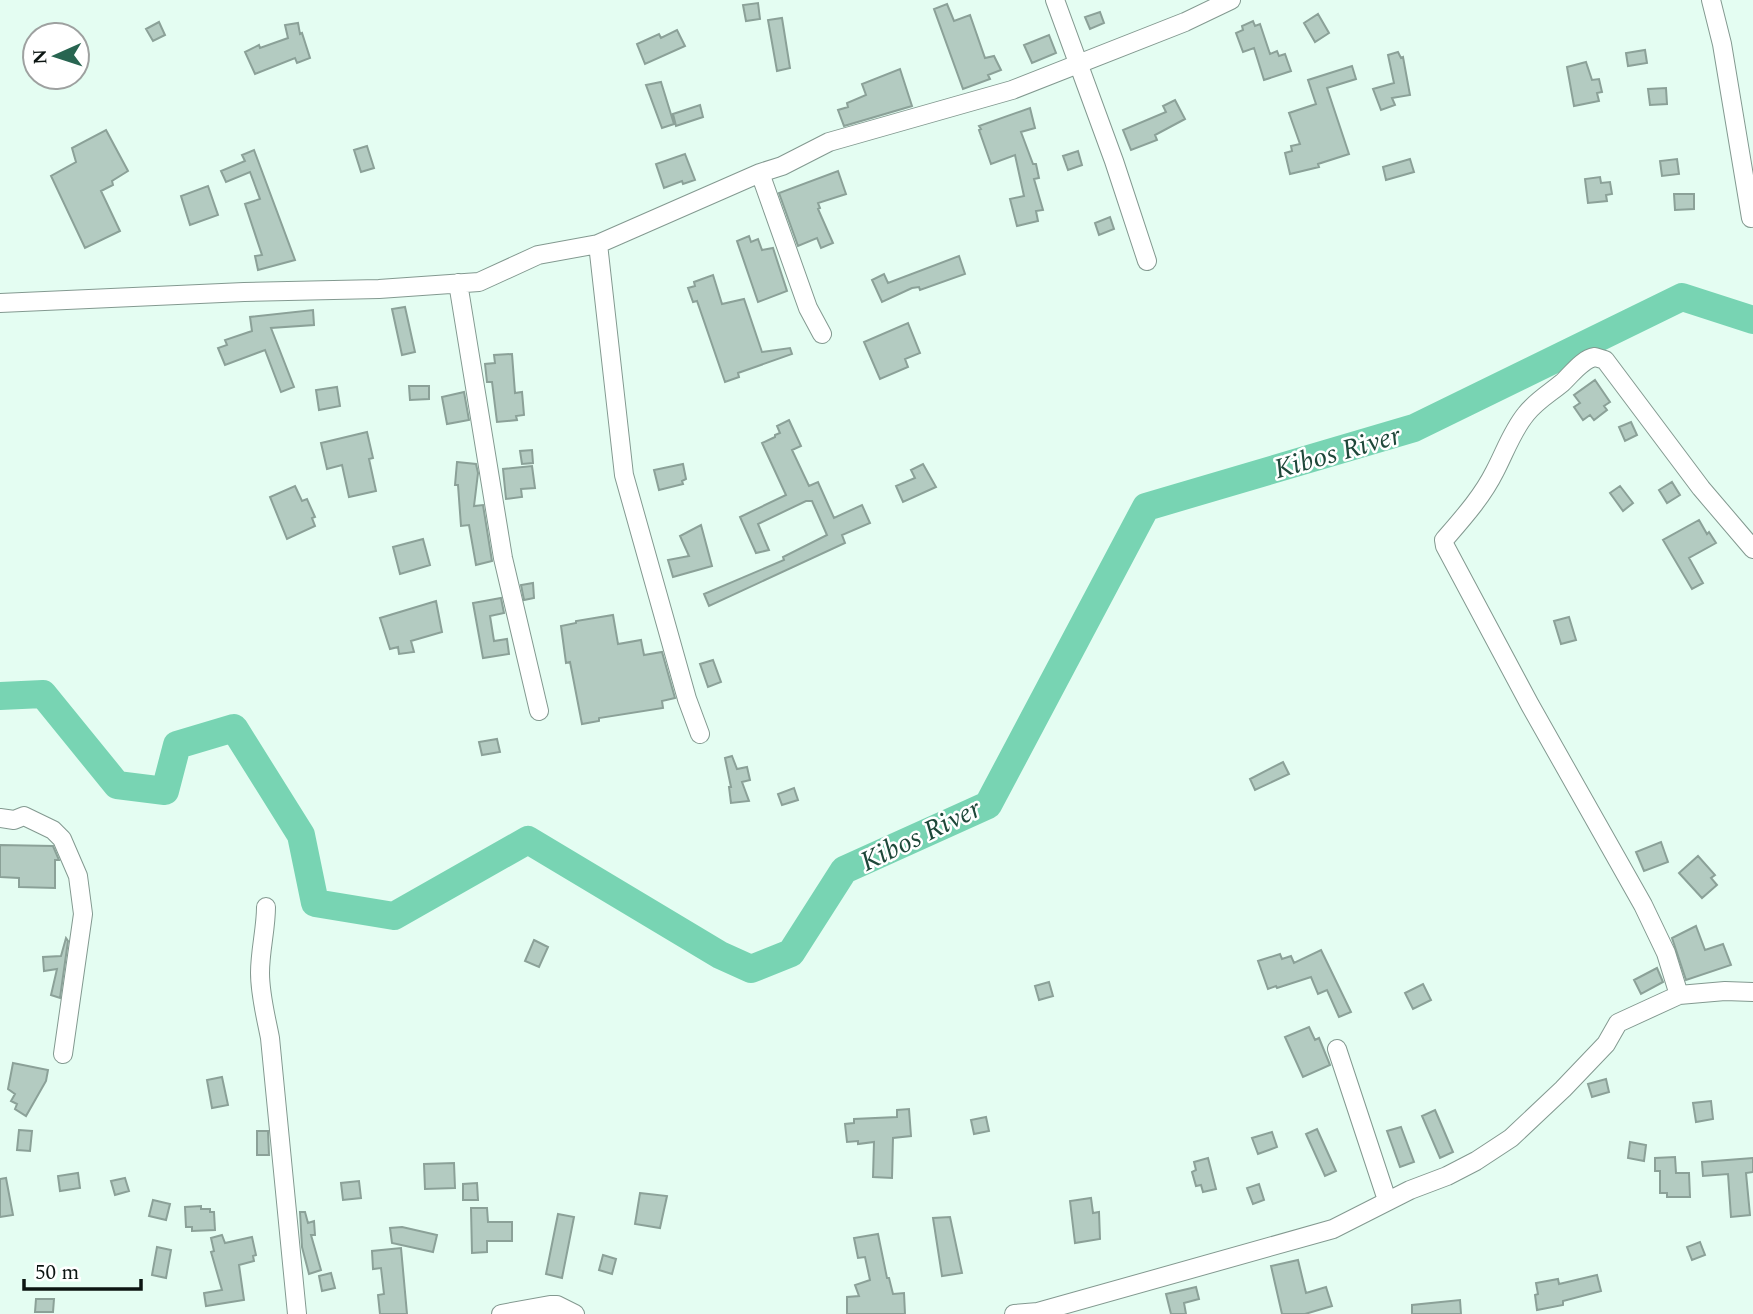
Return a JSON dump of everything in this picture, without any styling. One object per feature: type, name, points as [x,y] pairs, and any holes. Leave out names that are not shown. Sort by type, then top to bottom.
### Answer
[{"type":"street","points":[[1055,0],[1114,161],[1147,261]]},
{"type":"street","points":[[0,303],[379,289],[479,282],[538,256],[598,244],[760,173],[782,166],[829,142],[1012,90],[1185,22],[1231,0]]},
{"type":"street","points":[[1711,0],[1722,44],[1751,218]]},
{"type":"street","points":[[760,173],[808,308],[822,334]]},
{"type":"street","points":[[598,244],[624,475],[687,699],[700,734]]},
{"type":"street","points":[[458,283],[503,558],[539,711]]},
{"type":"street","points":[[1679,995],[1666,953],[1643,905],[1530,705],[1444,543],[1495,472],[1525,414],[1582,364],[1595,357],[1605,360],[1701,488],[1753,549]]},
{"type":"street","points":[[0,818],[15,820],[24,816],[53,830],[62,839],[78,876],[83,914],[63,1054]]},
{"type":"street","points":[[266,906],[261,995],[270,1038],[297,1314]]},
{"type":"street","points":[[1014,1314],[1038,1312],[1333,1228],[1387,1200],[1447,1176],[1511,1138],[1606,1044],[1618,1023],[1679,995],[1725,991],[1753,992]]},
{"type":"street","points":[[1337,1049],[1387,1200]]},
{"type":"street","points":[[501,1314],[557,1305],[575,1314]]},
{"type":"building","points":[[758,3],[760,19],[746,21],[743,5]]},
{"type":"building","points":[[947,4],[954,21],[970,15],[985,58],[994,56],[1001,70],[988,75],[990,79],[963,89],[934,9]]},
{"type":"building","points":[[1100,12],[1104,23],[1090,29],[1085,17]]},
{"type":"building","points":[[1318,14],[1329,33],[1315,42],[1304,23]]},
{"type":"building","points":[[782,18],[790,68],[777,71],[768,20]]},
{"type":"building","points":[[1253,21],[1255,26],[1260,24],[1270,54],[1277,51],[1279,56],[1285,54],[1291,71],[1264,80],[1254,48],[1243,52],[1236,33],[1243,30],[1242,26]]},
{"type":"building","points":[[159,22],[165,35],[153,41],[146,29]]},
{"type":"building","points":[[298,23],[310,58],[297,63],[295,58],[255,74],[245,52],[259,45],[260,48],[288,38],[285,25]]},
{"type":"building","points":[[677,30],[685,46],[645,64],[637,44],[659,34],[661,38]]},
{"type":"building","points":[[1049,35],[1056,53],[1032,63],[1024,45]]},
{"type":"building","points":[[1645,50],[1647,63],[1628,66],[1626,53]]},
{"type":"building","points":[[1398,52],[1401,58],[1403,57],[1410,95],[1392,98],[1395,105],[1381,110],[1373,89],[1394,83],[1388,55]]},
{"type":"building","points":[[1586,62],[1592,80],[1599,79],[1602,92],[1597,93],[1599,101],[1574,106],[1567,67]]},
{"type":"building","points":[[1352,66],[1356,79],[1327,88],[1349,154],[1318,164],[1319,167],[1290,174],[1285,153],[1292,151],[1291,146],[1300,144],[1289,113],[1316,104],[1308,80]]},
{"type":"building","points":[[900,69],[912,106],[844,126],[838,110],[866,95],[862,84]]},
{"type":"building","points":[[661,82],[674,124],[662,128],[646,85]]},
{"type":"building","points":[[1666,88],[1667,104],[1650,105],[1648,89]]},
{"type":"building","points":[[1175,100],[1185,119],[1155,135],[1157,140],[1131,150],[1123,130],[1166,112],[1163,106]]},
{"type":"building","points":[[700,105],[703,117],[676,126],[673,114]]},
{"type":"building","points":[[1030,108],[1035,128],[1021,132],[1033,164],[1036,164],[1039,178],[1034,179],[1043,210],[1036,211],[1038,221],[1017,226],[1010,199],[1024,196],[1015,155],[991,164],[979,126]]},
{"type":"building","points":[[106,130],[128,171],[112,181],[113,185],[101,191],[120,231],[85,248],[51,176],[76,162],[72,148]]},
{"type":"building","points":[[367,146],[374,168],[361,172],[354,150]]},
{"type":"building","points":[[254,150],[295,260],[258,270],[255,256],[262,255],[245,204],[260,199],[250,172],[226,182],[221,171],[245,161],[242,155]]},
{"type":"building","points":[[1078,151],[1082,165],[1068,170],[1063,156]]},
{"type":"building","points":[[685,154],[695,180],[683,184],[682,181],[664,188],[656,164]]},
{"type":"building","points":[[1410,159],[1414,172],[1386,180],[1383,167]]},
{"type":"building","points":[[1677,159],[1679,174],[1662,176],[1660,161]]},
{"type":"building","points":[[838,171],[846,194],[818,203],[818,209],[833,243],[821,248],[817,238],[798,246],[779,193]]},
{"type":"building","points":[[1600,177],[1601,183],[1610,182],[1612,194],[1606,195],[1607,201],[1588,203],[1585,179]]},
{"type":"building","points":[[208,186],[218,215],[190,225],[181,196]]},
{"type":"building","points":[[1674,194],[1694,194],[1694,209],[1675,210]]},
{"type":"building","points":[[1110,217],[1114,229],[1099,235],[1095,223]]},
{"type":"building","points":[[749,236],[751,242],[758,239],[762,250],[773,248],[787,291],[758,302],[737,241]]},
{"type":"building","points":[[959,256],[965,274],[920,290],[919,287],[912,288],[882,302],[872,280],[884,274],[888,283]]},
{"type":"building","points":[[713,275],[722,304],[744,299],[762,352],[790,348],[792,354],[738,373],[739,377],[725,382],[697,301],[693,302],[688,288],[695,286],[694,282]]},
{"type":"building","points":[[405,307],[415,352],[402,355],[392,309]]},
{"type":"building","points":[[313,310],[314,325],[271,328],[294,387],[281,392],[265,350],[225,365],[218,348],[227,345],[225,340],[252,331],[250,317]]},
{"type":"building","points":[[908,323],[920,353],[905,359],[908,367],[880,379],[864,342]]},
{"type":"building","points":[[512,354],[515,393],[522,392],[524,415],[516,416],[517,420],[497,422],[492,382],[487,382],[485,364],[495,363],[494,355]]},
{"type":"building","points":[[1595,380],[1610,402],[1604,406],[1607,410],[1594,420],[1590,415],[1583,420],[1574,407],[1580,403],[1574,395]]},
{"type":"building","points":[[409,386],[429,386],[429,399],[410,400]]},
{"type":"building","points":[[337,387],[340,406],[319,410],[316,390]]},
{"type":"building","points":[[464,392],[469,420],[447,424],[442,397]]},
{"type":"building","points":[[789,420],[801,446],[792,450],[809,486],[818,482],[834,518],[862,505],[870,523],[842,535],[845,543],[709,606],[704,594],[784,560],[783,557],[827,535],[812,501],[806,501],[758,524],[769,550],[756,553],[740,517],[786,495],[762,443],[780,433],[777,426]]},
{"type":"building","points":[[1631,422],[1637,435],[1625,441],[1619,427]]},
{"type":"building","points":[[367,432],[376,491],[349,497],[342,465],[327,469],[321,443]]},
{"type":"building","points":[[532,450],[533,463],[522,464],[520,451]]},
{"type":"building","points":[[457,462],[476,464],[478,473],[474,506],[483,505],[492,561],[476,565],[469,525],[461,526],[458,485],[455,485]]},
{"type":"building","points":[[683,464],[686,479],[682,481],[683,484],[659,490],[654,470]]},
{"type":"building","points":[[923,464],[936,487],[903,502],[896,486],[915,478],[911,470]]},
{"type":"building","points":[[532,466],[535,488],[521,489],[522,497],[506,499],[503,469]]},
{"type":"building","points":[[1672,482],[1680,495],[1667,503],[1659,490]]},
{"type":"building","points":[[295,486],[302,501],[307,499],[315,517],[312,518],[315,526],[287,539],[270,497]]},
{"type":"building","points":[[1620,486],[1633,503],[1623,511],[1610,493]]},
{"type":"building","points":[[1699,520],[1716,543],[1689,558],[1703,583],[1692,589],[1663,540]]},
{"type":"building","points":[[701,525],[712,566],[673,577],[668,560],[689,556],[680,536]]},
{"type":"building","points":[[423,539],[430,565],[400,574],[393,547]]},
{"type":"building","points":[[533,583],[534,598],[524,600],[521,585]]},
{"type":"building","points":[[501,598],[504,613],[490,616],[494,641],[507,639],[509,654],[483,658],[473,603]]},
{"type":"building","points":[[436,601],[442,632],[411,641],[414,652],[399,654],[398,647],[390,649],[380,618]]},
{"type":"building","points":[[613,615],[618,644],[641,640],[644,655],[662,652],[675,698],[662,701],[663,708],[599,718],[599,721],[582,724],[570,662],[566,663],[561,626]]},
{"type":"building","points":[[1569,617],[1576,640],[1561,644],[1554,621]]},
{"type":"building","points":[[713,660],[721,682],[708,687],[700,664]]},
{"type":"building","points":[[497,739],[500,752],[482,755],[479,742]]},
{"type":"building","points":[[732,756],[737,769],[747,767],[750,780],[742,782],[749,801],[731,803],[731,787],[725,758]]},
{"type":"building","points":[[1283,762],[1289,774],[1255,790],[1250,779]]},
{"type":"building","points":[[794,788],[798,800],[782,805],[778,794]]},
{"type":"building","points":[[1661,842],[1668,862],[1644,871],[1636,852]]},
{"type":"building","points":[[0,845],[53,846],[59,860],[55,860],[55,888],[19,887],[19,878],[0,877]]},
{"type":"building","points":[[1698,856],[1715,875],[1711,878],[1717,885],[1702,898],[1679,873]]},
{"type":"building","points":[[1696,926],[1705,950],[1723,944],[1731,965],[1686,980],[1672,938]]},
{"type":"building","points":[[66,938],[68,941],[60,998],[51,995],[57,969],[44,971],[43,957],[61,956]]},
{"type":"building","points":[[534,940],[548,947],[539,967],[525,961]]},
{"type":"building","points":[[1321,950],[1351,1012],[1339,1017],[1327,990],[1318,994],[1311,977],[1268,989],[1258,961],[1280,954],[1282,959],[1291,956],[1294,963]]},
{"type":"building","points":[[1657,968],[1663,982],[1641,994],[1634,980]]},
{"type":"building","points":[[1049,982],[1053,996],[1039,1000],[1035,986]]},
{"type":"building","points":[[1423,984],[1431,1000],[1413,1009],[1405,993]]},
{"type":"building","points":[[1309,1027],[1315,1040],[1319,1038],[1330,1065],[1303,1077],[1285,1037]]},
{"type":"building","points":[[13,1063],[48,1070],[46,1081],[26,1116],[15,1109],[17,1104],[11,1101],[15,1094],[8,1089]]},
{"type":"building","points":[[222,1077],[228,1105],[212,1108],[207,1080]]},
{"type":"building","points":[[1606,1079],[1609,1092],[1592,1097],[1588,1084]]},
{"type":"building","points":[[1711,1101],[1713,1119],[1696,1122],[1693,1103]]},
{"type":"building","points":[[909,1109],[911,1136],[893,1138],[892,1178],[873,1177],[874,1142],[847,1142],[845,1124],[854,1123],[854,1119],[897,1117],[897,1110]]},
{"type":"building","points":[[1435,1110],[1453,1152],[1440,1158],[1422,1116]]},
{"type":"building","points":[[986,1117],[989,1131],[974,1134],[971,1120]]},
{"type":"building","points":[[1401,1127],[1414,1162],[1400,1167],[1387,1131]]},
{"type":"building","points":[[1317,1129],[1336,1171],[1325,1176],[1306,1134]]},
{"type":"building","points":[[19,1130],[32,1131],[30,1151],[17,1150]]},
{"type":"building","points":[[257,1131],[268,1131],[269,1155],[257,1155]]},
{"type":"building","points":[[1272,1132],[1277,1147],[1258,1154],[1252,1138]]},
{"type":"building","points":[[1630,1142],[1646,1145],[1644,1161],[1628,1158]]},
{"type":"building","points":[[1675,1157],[1676,1173],[1689,1173],[1690,1197],[1667,1197],[1667,1193],[1660,1193],[1660,1171],[1655,1171],[1655,1158]]},
{"type":"building","points":[[1208,1158],[1216,1189],[1203,1192],[1201,1185],[1196,1186],[1192,1172],[1196,1170],[1194,1162]]},
{"type":"building","points":[[1753,1158],[1753,1172],[1746,1173],[1750,1215],[1731,1217],[1728,1174],[1703,1176],[1702,1162]]},
{"type":"building","points":[[454,1163],[455,1188],[425,1189],[424,1164]]},
{"type":"building","points":[[78,1173],[80,1188],[60,1191],[58,1176]]},
{"type":"building","points":[[6,1178],[13,1215],[0,1217],[0,1179]]},
{"type":"building","points":[[125,1178],[129,1191],[115,1195],[111,1181]]},
{"type":"building","points":[[359,1181],[361,1198],[343,1200],[341,1183]]},
{"type":"building","points":[[477,1183],[478,1200],[463,1200],[463,1184]]},
{"type":"building","points":[[1259,1184],[1264,1200],[1253,1204],[1247,1188]]},
{"type":"building","points":[[640,1193],[667,1196],[660,1228],[635,1224]]},
{"type":"building","points":[[1091,1198],[1093,1213],[1099,1212],[1100,1239],[1075,1243],[1070,1201]]},
{"type":"building","points":[[153,1200],[170,1204],[166,1220],[149,1216]]},
{"type":"building","points":[[201,1206],[201,1209],[214,1212],[215,1230],[192,1231],[192,1227],[186,1227],[185,1207]]},
{"type":"building","points":[[471,1208],[487,1208],[488,1222],[512,1222],[512,1241],[487,1241],[487,1252],[472,1253]]},
{"type":"building","points":[[300,1212],[305,1212],[308,1223],[314,1221],[315,1235],[311,1235],[321,1270],[309,1274],[302,1247]]},
{"type":"building","points":[[558,1214],[574,1217],[562,1278],[546,1274]]},
{"type":"building","points":[[950,1217],[962,1273],[942,1276],[933,1218]]},
{"type":"building","points":[[402,1227],[437,1235],[433,1252],[392,1243],[390,1228]]},
{"type":"building","points":[[878,1234],[893,1294],[904,1293],[905,1314],[847,1314],[847,1297],[859,1296],[855,1285],[870,1280],[865,1257],[858,1258],[854,1238]]},
{"type":"building","points":[[222,1235],[225,1243],[252,1237],[256,1255],[253,1256],[254,1261],[239,1265],[244,1300],[206,1306],[204,1293],[222,1290],[211,1252],[214,1251],[211,1238]]},
{"type":"building","points":[[1700,1242],[1705,1255],[1692,1260],[1687,1247]]},
{"type":"building","points":[[157,1247],[171,1250],[166,1278],[152,1275]]},
{"type":"building","points":[[401,1248],[407,1314],[380,1314],[378,1295],[384,1294],[381,1268],[373,1269],[372,1251]]},
{"type":"building","points":[[603,1255],[616,1259],[612,1274],[599,1270]]},
{"type":"building","points":[[1298,1260],[1306,1293],[1326,1287],[1332,1306],[1305,1314],[1282,1314],[1271,1266]]},
{"type":"building","points":[[331,1273],[335,1288],[322,1291],[319,1276]]},
{"type":"building","points":[[1597,1275],[1601,1291],[1563,1301],[1563,1305],[1537,1310],[1536,1283],[1558,1279],[1559,1284]]},
{"type":"building","points":[[1196,1287],[1199,1299],[1184,1303],[1186,1314],[1171,1314],[1166,1294]]},
{"type":"building","points":[[36,1299],[54,1299],[53,1312],[35,1312]]},
{"type":"building","points":[[1460,1300],[1461,1314],[1412,1314],[1412,1305]]},
{"type":"waterway","name":"Kibos River","points":[[0,696],[43,694],[117,785],[165,791],[177,745],[234,728],[301,835],[315,903],[394,916],[528,840],[720,955],[751,969],[791,953],[844,870],[988,805],[1146,507],[1414,428],[1682,297],[1753,320]]}]
